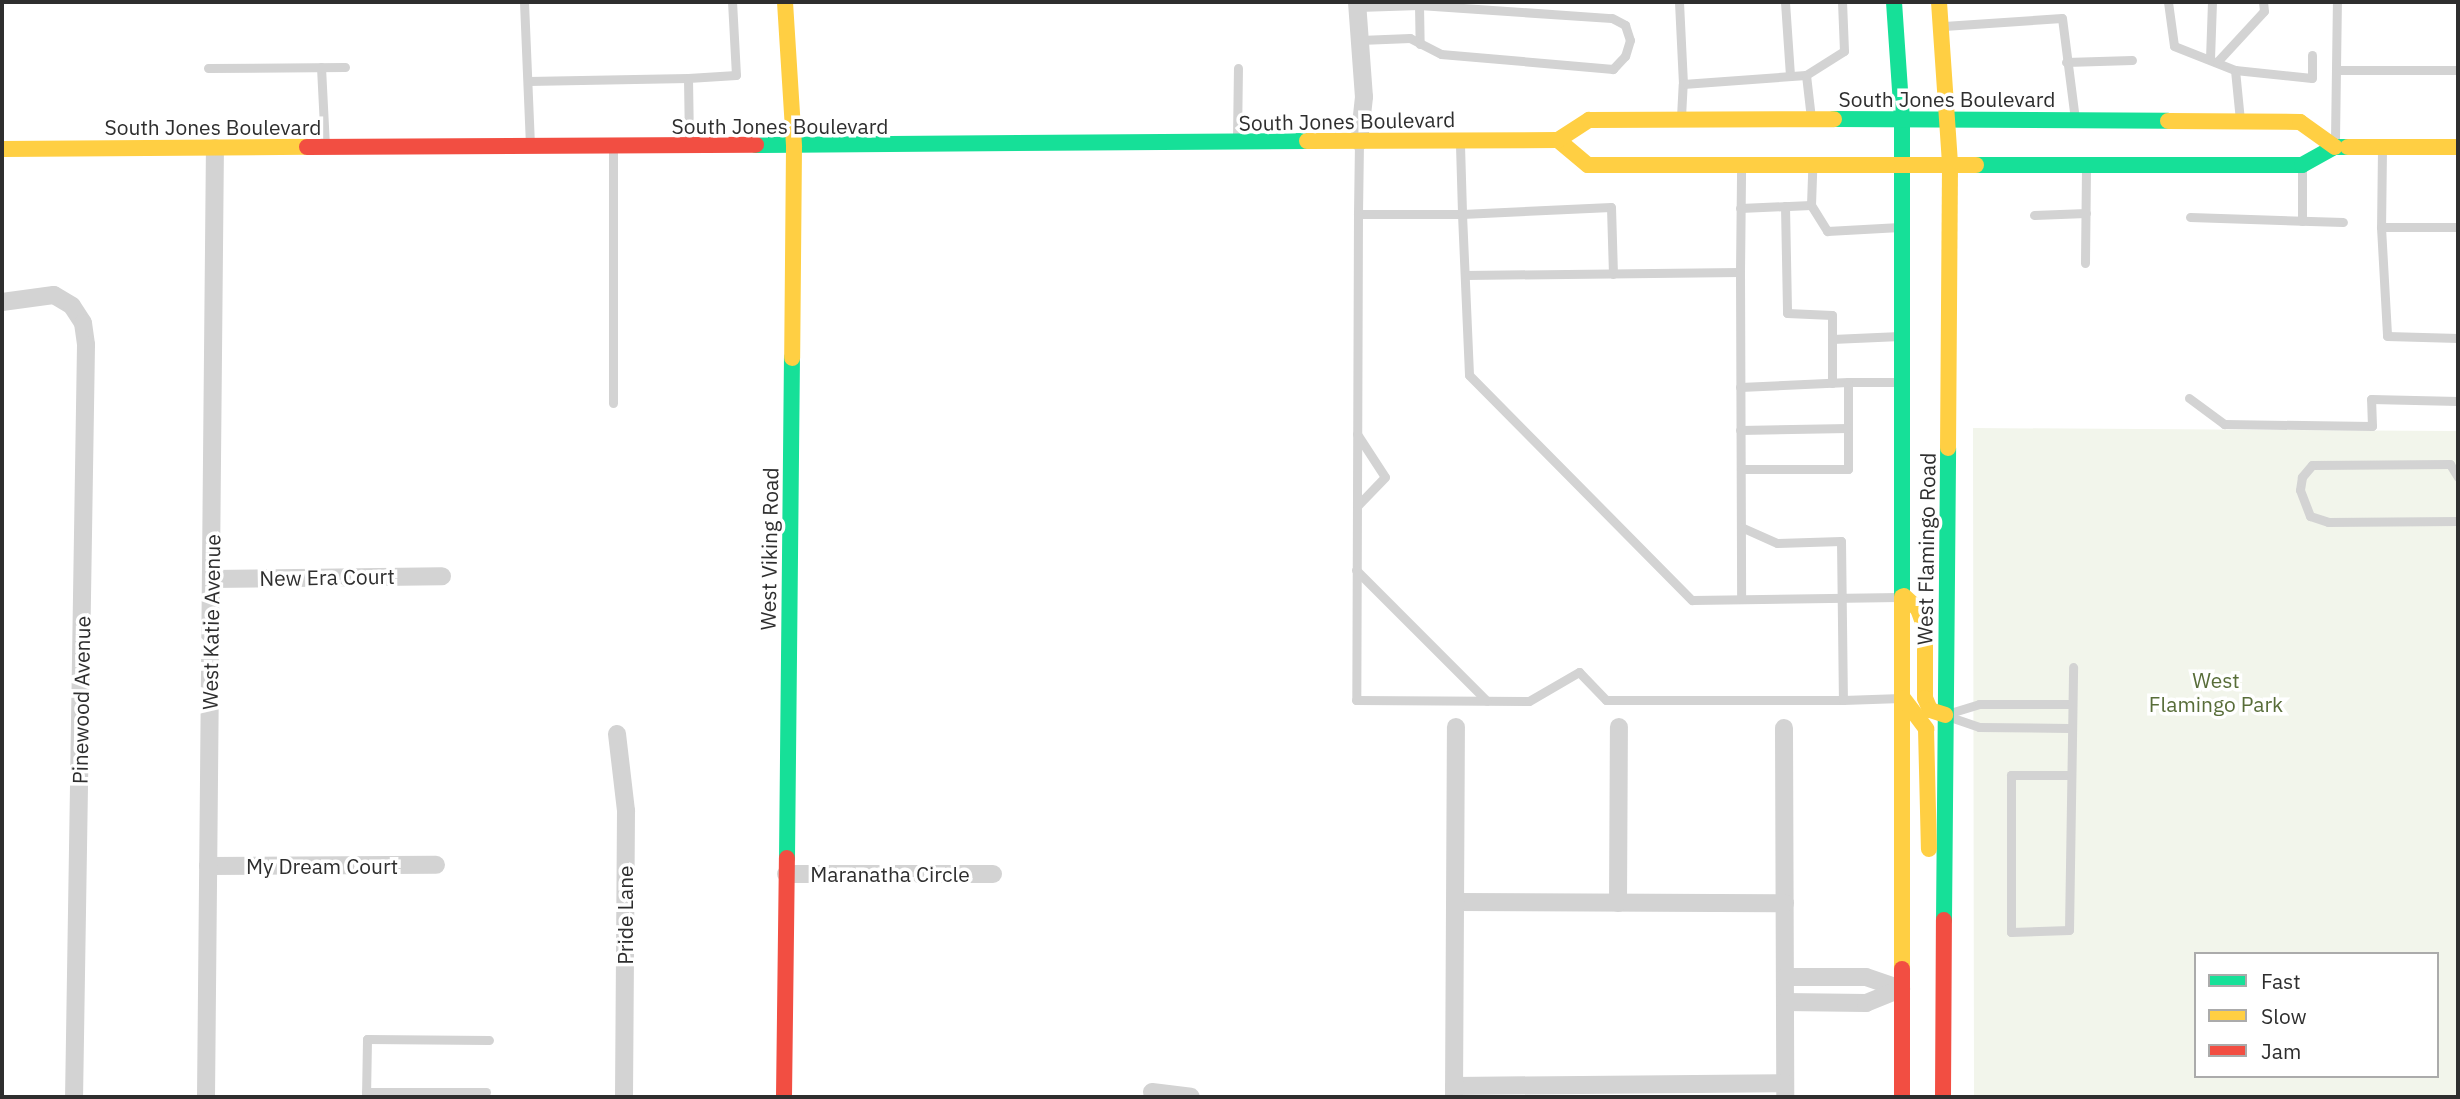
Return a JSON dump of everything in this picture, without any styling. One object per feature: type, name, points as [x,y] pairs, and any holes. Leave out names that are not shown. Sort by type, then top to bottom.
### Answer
[{"type":"main road","name":"West Viking Road","points":[[784,1097],[794,147],[785,2]]},
{"type":"main road","name":"West Flamingo Road","points":[[1894,2],[1902,119],[1903,227],[1902,1097]]},
{"type":"main road","name":"West Flamingo Road","points":[[1939,2],[1950,165],[1943,1097]]},
{"type":"main road","name":"South Jones Boulevard","points":[[2,149],[1558,141],[1589,120],[1681,119],[2300,122],[2335,147]]},
{"type":"main road","points":[[1558,141],[1588,165],[2302,165],[2335,147],[2458,148]]},
{"type":"main road","points":[[1904,596],[1918,609],[1925,628],[1925,698],[1930,710],[1945,715]]},
{"type":"main road","points":[[1903,698],[1926,729],[1927,835],[1931,860],[1944,872]]},
{"type":"street","points":[[1357,5],[1364,97],[1359,142]]},
{"type":"street","name":"West Katie Avenue","points":[[206,1097],[215,148]]},
{"type":"street","name":"Pinewood Avenue","points":[[2,302],[54,295],[72,306],[83,323],[86,345],[74,1097]]},
{"type":"street","name":"New Era Court","points":[[212,579],[442,576]]},
{"type":"street","points":[[1456,727],[1454,1092],[1785,1090],[1784,728]]},
{"type":"street","points":[[1618,903],[1619,727]]},
{"type":"street","name":"Pride Lane","points":[[617,734],[626,811],[624,1097]]},
{"type":"street","name":"My Dream Court","points":[[208,866],[436,865]]},
{"type":"street","name":"Maranatha Circle","points":[[786,874],[993,874]]},
{"type":"street","points":[[1455,902],[1785,903]]},
{"type":"street","points":[[1785,977],[1866,978],[1901,989]]},
{"type":"street","points":[[1785,1002],[1866,1003],[1901,989]]},
{"type":"street","points":[[1152,1092],[1191,1097]]},
{"type":"lane","points":[[524,2],[530,147]]},
{"type":"lane","points":[[528,81],[736,75],[732,2]]},
{"type":"lane","points":[[1679,2],[1683,84],[1681,119]]},
{"type":"lane","points":[[1786,2],[1790,76]]},
{"type":"lane","points":[[1683,84],[1806,75],[1844,51],[1842,2]]},
{"type":"lane","points":[[2168,2],[2174,46],[2235,70],[2312,78],[2312,55]]},
{"type":"lane","points":[[2212,2],[2213,61]]},
{"type":"lane","points":[[2213,61],[2264,11],[2263,2]]},
{"type":"lane","points":[[2335,147],[2337,2]]},
{"type":"lane","points":[[1357,5],[1419,5],[1612,18],[1625,25],[1630,40],[1625,56],[1613,69],[1441,54],[1410,38],[1360,40]]},
{"type":"lane","points":[[1419,5],[1420,44]]},
{"type":"lane","points":[[1941,26],[2062,19],[2075,121]]},
{"type":"lane","points":[[2066,62],[2132,60]]},
{"type":"lane","points":[[321,67],[326,148]]},
{"type":"lane","points":[[208,68],[345,67]]},
{"type":"lane","points":[[1237,143],[1238,68]]},
{"type":"lane","points":[[2235,70],[2240,122]]},
{"type":"lane","points":[[2336,70],[2458,70]]},
{"type":"lane","points":[[1806,75],[1811,119]]},
{"type":"lane","points":[[688,78],[690,147]]},
{"type":"lane","points":[[1460,141],[1469,375],[1692,600],[1904,596]]},
{"type":"lane","points":[[1359,142],[1356,700],[1529,701],[1579,672],[1606,700],[1903,698]]},
{"type":"lane","points":[[612,403],[614,147]]},
{"type":"lane","points":[[2382,147],[2381,227],[2387,336],[2458,338]]},
{"type":"lane","points":[[1741,165],[1741,599]]},
{"type":"lane","points":[[1812,165],[1811,205],[1827,231],[1903,227]]},
{"type":"lane","points":[[2302,165],[2302,221]]},
{"type":"lane","points":[[2085,263],[2087,166]]},
{"type":"lane","points":[[1740,208],[1811,205]]},
{"type":"lane","points":[[1785,206],[1787,313],[1832,316],[1832,383]]},
{"type":"lane","points":[[1358,214],[1462,214],[1612,207],[1613,274]]},
{"type":"lane","points":[[2034,215],[2085,213]]},
{"type":"lane","points":[[2190,217],[2343,222]]},
{"type":"lane","points":[[2381,227],[2458,227]]},
{"type":"lane","points":[[1465,275],[1740,272]]},
{"type":"lane","points":[[1832,339],[1902,336]]},
{"type":"lane","points":[[1741,469],[1848,469],[1848,382]]},
{"type":"lane","points":[[1740,387],[1903,382]]},
{"type":"lane","points":[[2189,398],[2224,424],[2372,426],[2371,399],[2458,401]]},
{"type":"lane","points":[[1740,430],[1848,428]]},
{"type":"lane","points":[[1357,434],[1385,477],[1357,506]]},
{"type":"lane","points":[[2458,477],[2450,464],[2312,465],[2302,477],[2300,490],[2310,516],[2328,522],[2458,521]]},
{"type":"lane","points":[[1741,527],[1777,543],[1841,541],[1843,700]]},
{"type":"lane","points":[[1356,570],[1488,701]]},
{"type":"lane","points":[[2068,775],[2011,775],[2011,932],[2068,930],[2068,775],[2073,667]]},
{"type":"lane","points":[[1945,715],[1979,704],[2070,704]]},
{"type":"lane","points":[[1945,715],[1979,727],[2069,728]]},
{"type":"lane","points":[[1830,977],[1831,1003]]},
{"type":"lane","points":[[486,1092],[366,1094],[367,1039],[489,1040]]},
{"type":"green space","name":"West Flamingo Park","points":[[1973,428],[2458,431],[2458,1097],[1974,1097]]},
{"type":"traffic: fast","points":[[1894,2],[1902,119],[1902,597]]},
{"type":"traffic: fast","points":[[1834,119],[2168,121]]},
{"type":"traffic: fast","points":[[756,145],[1307,141]]},
{"type":"traffic: fast","points":[[1976,165],[2302,165],[2335,147],[2348,147]]},
{"type":"traffic: fast","points":[[787,858],[792,358]]},
{"type":"traffic: fast","points":[[1944,920],[1948,448]]},
{"type":"traffic: slow","points":[[785,2],[794,147],[792,358]]},
{"type":"traffic: slow","points":[[1939,2],[1950,165],[1948,448]]},
{"type":"traffic: slow","points":[[1307,141],[1558,140],[1589,120],[1834,119]]},
{"type":"traffic: slow","points":[[2168,121],[2300,122],[2335,147]]},
{"type":"traffic: slow","points":[[1558,140],[1588,165],[1976,165]]},
{"type":"traffic: slow","points":[[2,149],[307,147]]},
{"type":"traffic: slow","points":[[2348,147],[2458,147]]},
{"type":"traffic: slow","points":[[1904,596],[1918,609],[1925,628],[1925,698],[1930,710],[1945,715]]},
{"type":"traffic: slow","points":[[1902,597],[1902,969]]},
{"type":"traffic: slow","points":[[1903,698],[1926,729],[1929,849]]},
{"type":"traffic: jam","points":[[307,147],[756,145]]},
{"type":"traffic: jam","points":[[784,1097],[787,858]]},
{"type":"traffic: jam","points":[[1943,1097],[1944,920]]},
{"type":"traffic: jam","points":[[1902,969],[1902,1097]]}]
